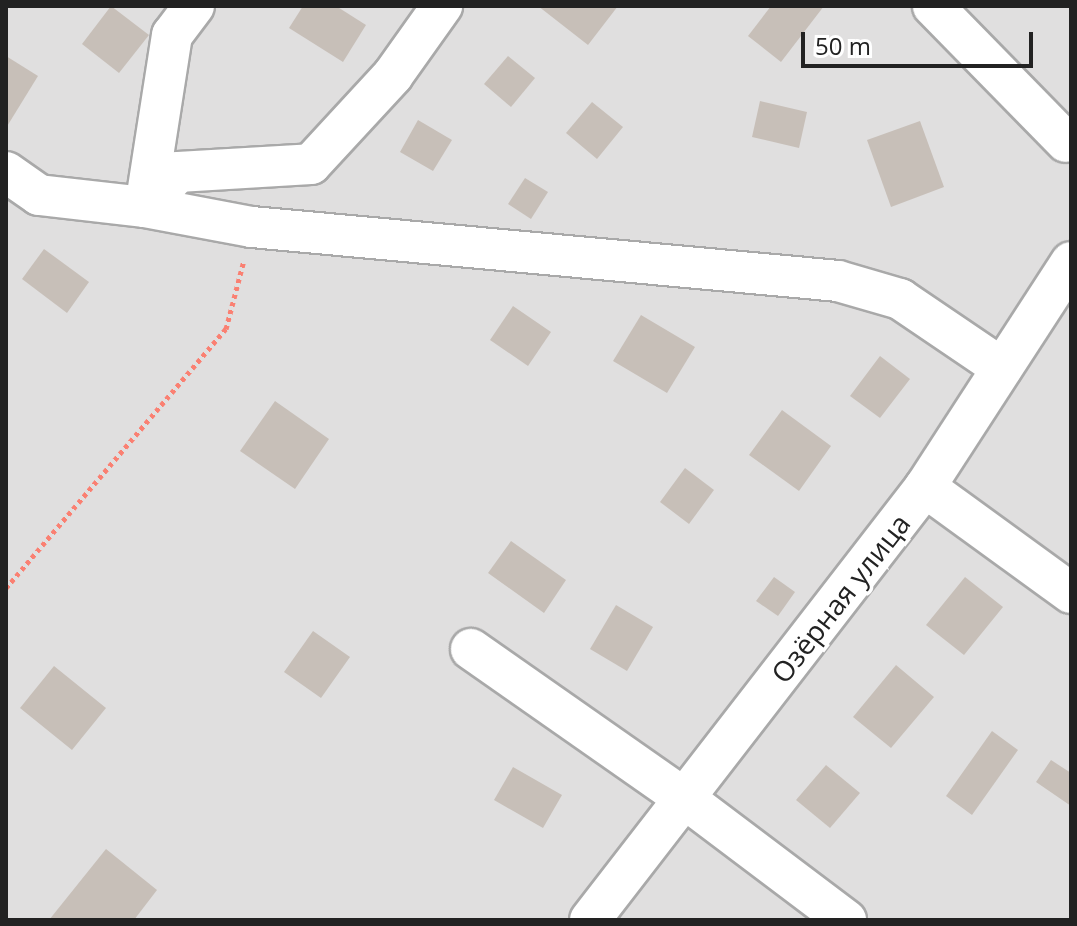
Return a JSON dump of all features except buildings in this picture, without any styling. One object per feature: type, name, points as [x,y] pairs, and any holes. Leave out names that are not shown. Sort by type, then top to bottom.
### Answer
[{"type":"street","points":[[145,207],[172,35],[194,6]]},
{"type":"street","points":[[145,207],[178,172],[311,164],[393,75],[442,6]]},
{"type":"street","points":[[933,6],[1069,142]]},
{"type":"street","points":[[6,172],[39,195],[145,207],[252,227],[838,281],[900,299],[1002,368]]},
{"type":"street","name":"Озёрная улица","points":[[590,920],[925,487],[1071,262]]},
{"type":"street","points":[[925,487],[1071,593]]},
{"type":"street","points":[[471,649],[684,798],[846,920]]},
{"type":"path","points":[[6,588],[226,329],[252,227]]},
{"type":"shaded area","points":[[6,6],[1071,6],[1071,920],[6,920]]}]
